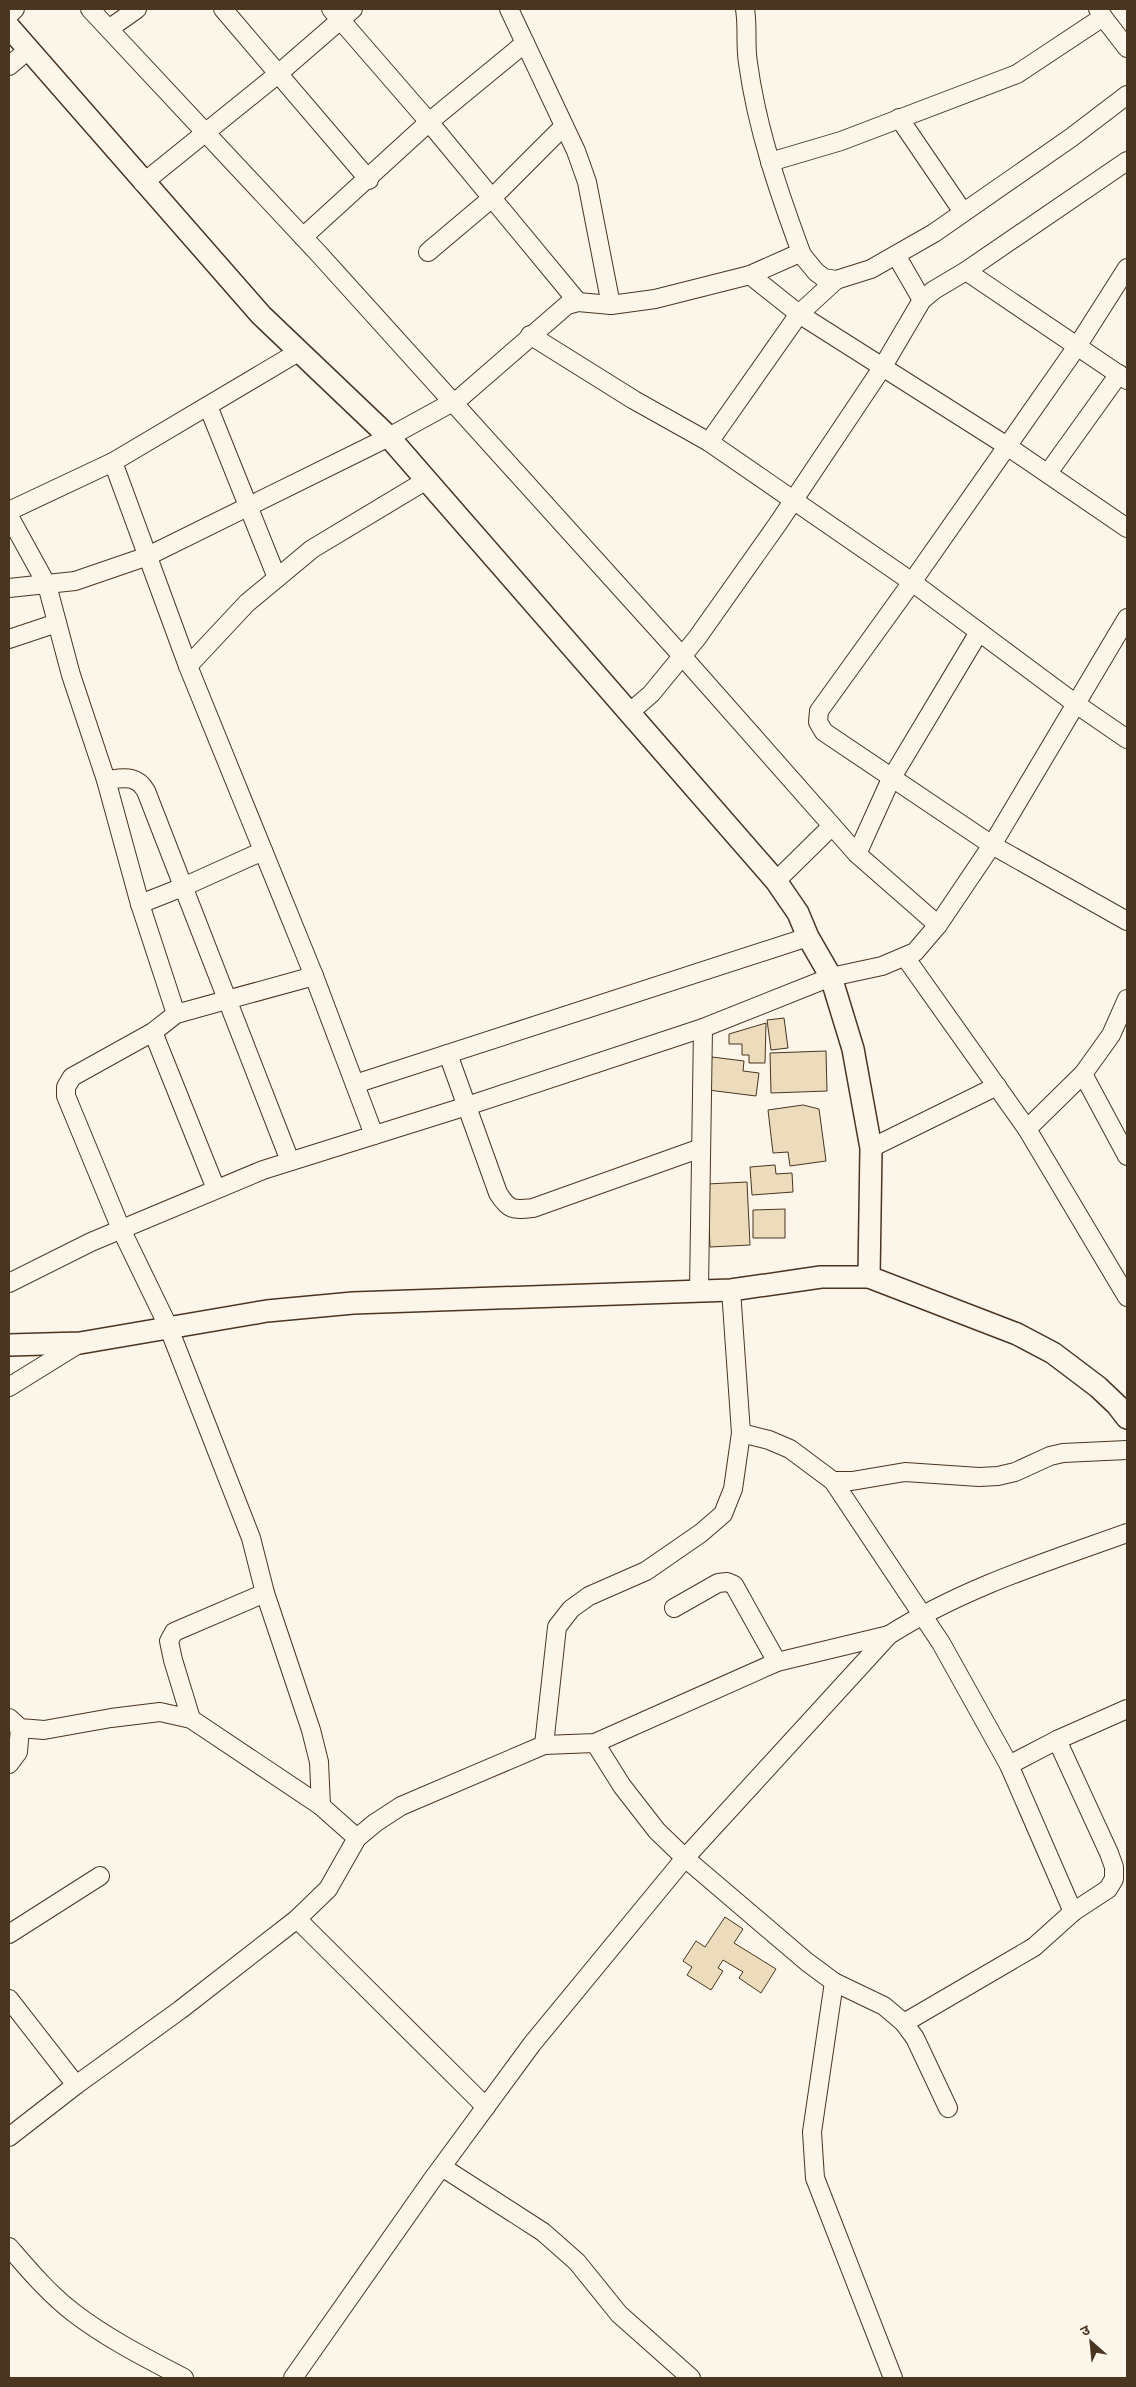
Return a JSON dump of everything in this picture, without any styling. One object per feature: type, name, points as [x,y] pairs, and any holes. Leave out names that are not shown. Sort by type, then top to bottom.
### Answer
[{"type":"street","points":[[9,15],[15,9]]},
{"type":"street","points":[[90,9],[110,28],[205,134],[303,237],[683,657],[857,854],[938,925]]},
{"type":"street","points":[[110,28],[137,9]]},
{"type":"street","points":[[223,9],[368,180]]},
{"type":"street","points":[[509,9],[564,126],[586,182],[611,305]]},
{"type":"street","points":[[745,9],[748,62],[770,162],[802,255],[816,272],[824,278],[836,280]]},
{"type":"street","points":[[770,162],[841,140],[1017,74],[1100,11],[1127,48]]},
{"type":"street","points":[[143,183],[278,74],[341,13],[578,302]]},
{"type":"street","points":[[9,27],[260,315],[389,437],[425,481],[630,712],[776,881],[798,913],[808,937],[831,977],[853,1050],[871,1148],[872,1201],[869,1277]]},
{"type":"street","points":[[303,237],[368,180],[429,122],[525,43]]},
{"type":"street","points":[[9,66],[28,50]]},
{"type":"street","points":[[709,442],[799,314],[836,280],[870,269],[934,233],[1072,137],[1127,95]]},
{"type":"street","points":[[898,118],[962,212]]},
{"type":"street","points":[[428,252],[492,198],[564,126]]},
{"type":"street","points":[[630,712],[651,694],[683,657],[774,530],[792,499],[882,368],[922,300],[934,290],[966,272],[1127,161]]},
{"type":"street","points":[[9,588],[75,581],[148,556],[389,437],[460,398],[530,335],[567,305],[578,302],[611,305],[655,299],[750,275],[795,255],[802,255]]},
{"type":"street","points":[[896,255],[922,300]]},
{"type":"street","points":[[1127,268],[1078,345],[819,711],[818,722],[824,732],[992,846],[1127,921]]},
{"type":"street","points":[[966,272],[1078,345],[1123,377],[1048,473]]},
{"type":"street","points":[[750,275],[799,314],[1007,446],[1127,528]]},
{"type":"street","points":[[530,335],[634,400],[709,442],[912,582],[1076,704],[1125,733]]},
{"type":"street","points":[[9,511],[113,462],[300,351]]},
{"type":"street","points":[[208,406],[277,578]]},
{"type":"street","points":[[113,462],[188,666],[314,976],[374,1135]]},
{"type":"street","points":[[188,666],[247,603],[312,549],[425,481]]},
{"type":"street","points":[[9,516],[47,585],[70,675],[106,780],[140,904],[176,1014]]},
{"type":"street","points":[[9,1283],[91,1242],[263,1170],[467,1106],[703,1028],[831,977],[882,966],[915,952],[938,925],[992,846],[1127,618]]},
{"type":"street","points":[[9,639],[57,623]]},
{"type":"street","points":[[857,854],[891,779],[979,632]]},
{"type":"street","points":[[106,780],[130,777],[141,782],[290,1161]]},
{"type":"street","points":[[776,881],[832,826]]},
{"type":"street","points":[[140,904],[263,851]]},
{"type":"street","points":[[354,1084],[808,937]]},
{"type":"street","points":[[905,957],[1027,1129],[1127,1297]]},
{"type":"street","points":[[314,976],[176,1014],[153,1032],[72,1077],[66,1087],[66,1096],[121,1229],[168,1326],[251,1538],[265,1593],[311,1730],[319,1762],[321,1806]]},
{"type":"street","points":[[1027,1129],[1083,1074],[1110,1035],[1127,999]]},
{"type":"street","points":[[699,1290],[703,1028]]},
{"type":"street","points":[[153,1032],[216,1190]]},
{"type":"street","points":[[448,1054],[498,1193],[504,1204],[515,1210],[533,1208],[701,1148]]},
{"type":"street","points":[[1083,1074],[1127,1156]]},
{"type":"street","points":[[871,1148],[997,1086]]},
{"type":"street","points":[[9,1345],[80,1343],[116,1338],[168,1326],[267,1311],[354,1303],[731,1290],[821,1277],[869,1277],[1017,1334],[1046,1350],[1098,1386],[1118,1405],[1127,1418]]},
{"type":"street","points":[[544,1746],[557,1626],[571,1609],[589,1596],[646,1571],[701,1533],[723,1514],[733,1489],[741,1433],[731,1290]]},
{"type":"street","points":[[9,1387],[80,1343]]},
{"type":"street","points":[[741,1433],[769,1440],[790,1449],[833,1481],[941,1643],[1009,1765],[1074,1912]]},
{"type":"street","points":[[833,1481],[852,1481],[905,1472],[979,1477],[998,1476],[1015,1472],[1050,1456],[1127,1450]]},
{"type":"street","points":[[293,2378],[442,2167],[532,2044],[685,1858],[889,1635],[922,1614],[1009,1574],[1127,1534]]},
{"type":"street","points":[[674,1608],[718,1582],[727,1582],[734,1585],[777,1662]]},
{"type":"street","points":[[191,1719],[169,1641],[174,1632],[265,1593]]},
{"type":"street","points":[[9,2138],[76,2085],[180,2010],[297,1919],[328,1889],[357,1838],[401,1806],[544,1746],[595,1744],[777,1662],[889,1635]]},
{"type":"street","points":[[1009,1765],[1057,1740],[1127,1709]]},
{"type":"street","points":[[9,1764],[18,1752],[14,1723],[44,1730],[111,1718],[160,1712],[191,1719],[321,1806],[357,1838]]},
{"type":"street","points":[[904,2023],[1034,1947],[1074,1912],[1108,1889],[1114,1879],[1114,1867],[1057,1740]]},
{"type":"street","points":[[595,1744],[622,1786],[657,1831],[685,1858],[807,1962],[834,1982],[884,2006],[904,2023],[915,2038],[948,2108]]},
{"type":"street","points":[[9,1934],[100,1876]]},
{"type":"street","points":[[297,1919],[486,2107]]},
{"type":"street","points":[[834,1982],[812,2132],[815,2178],[893,2378]]},
{"type":"street","points":[[9,2000],[76,2085]]},
{"type":"street","points":[[442,2167],[543,2232],[577,2262],[619,2314],[691,2378]]},
{"type":"street","points":[[9,2246],[42,2284],[73,2312],[105,2335],[184,2378]]},
{"type":"building","points":[[784,1018],[788,1048],[771,1050],[767,1020]]},
{"type":"building","points":[[766,1023],[765,1063],[749,1063],[749,1055],[742,1055],[742,1044],[729,1044],[729,1034]]},
{"type":"building","points":[[826,1051],[827,1091],[771,1093],[770,1053]]},
{"type":"building","points":[[712,1057],[744,1061],[743,1071],[759,1073],[756,1096],[708,1090]]},
{"type":"building","points":[[803,1105],[819,1109],[826,1161],[790,1166],[788,1152],[773,1153],[768,1110]]},
{"type":"building","points":[[775,1165],[776,1174],[792,1173],[793,1192],[752,1195],[750,1167]]},
{"type":"building","points":[[747,1182],[750,1245],[710,1247],[707,1184]]},
{"type":"building","points":[[785,1209],[785,1238],[753,1238],[753,1210]]},
{"type":"building","points":[[725,1917],[743,1929],[734,1943],[776,1969],[761,1993],[739,1978],[743,1972],[723,1960],[718,1968],[723,1971],[711,1990],[687,1975],[692,1967],[683,1961],[696,1941],[705,1947]]}]
